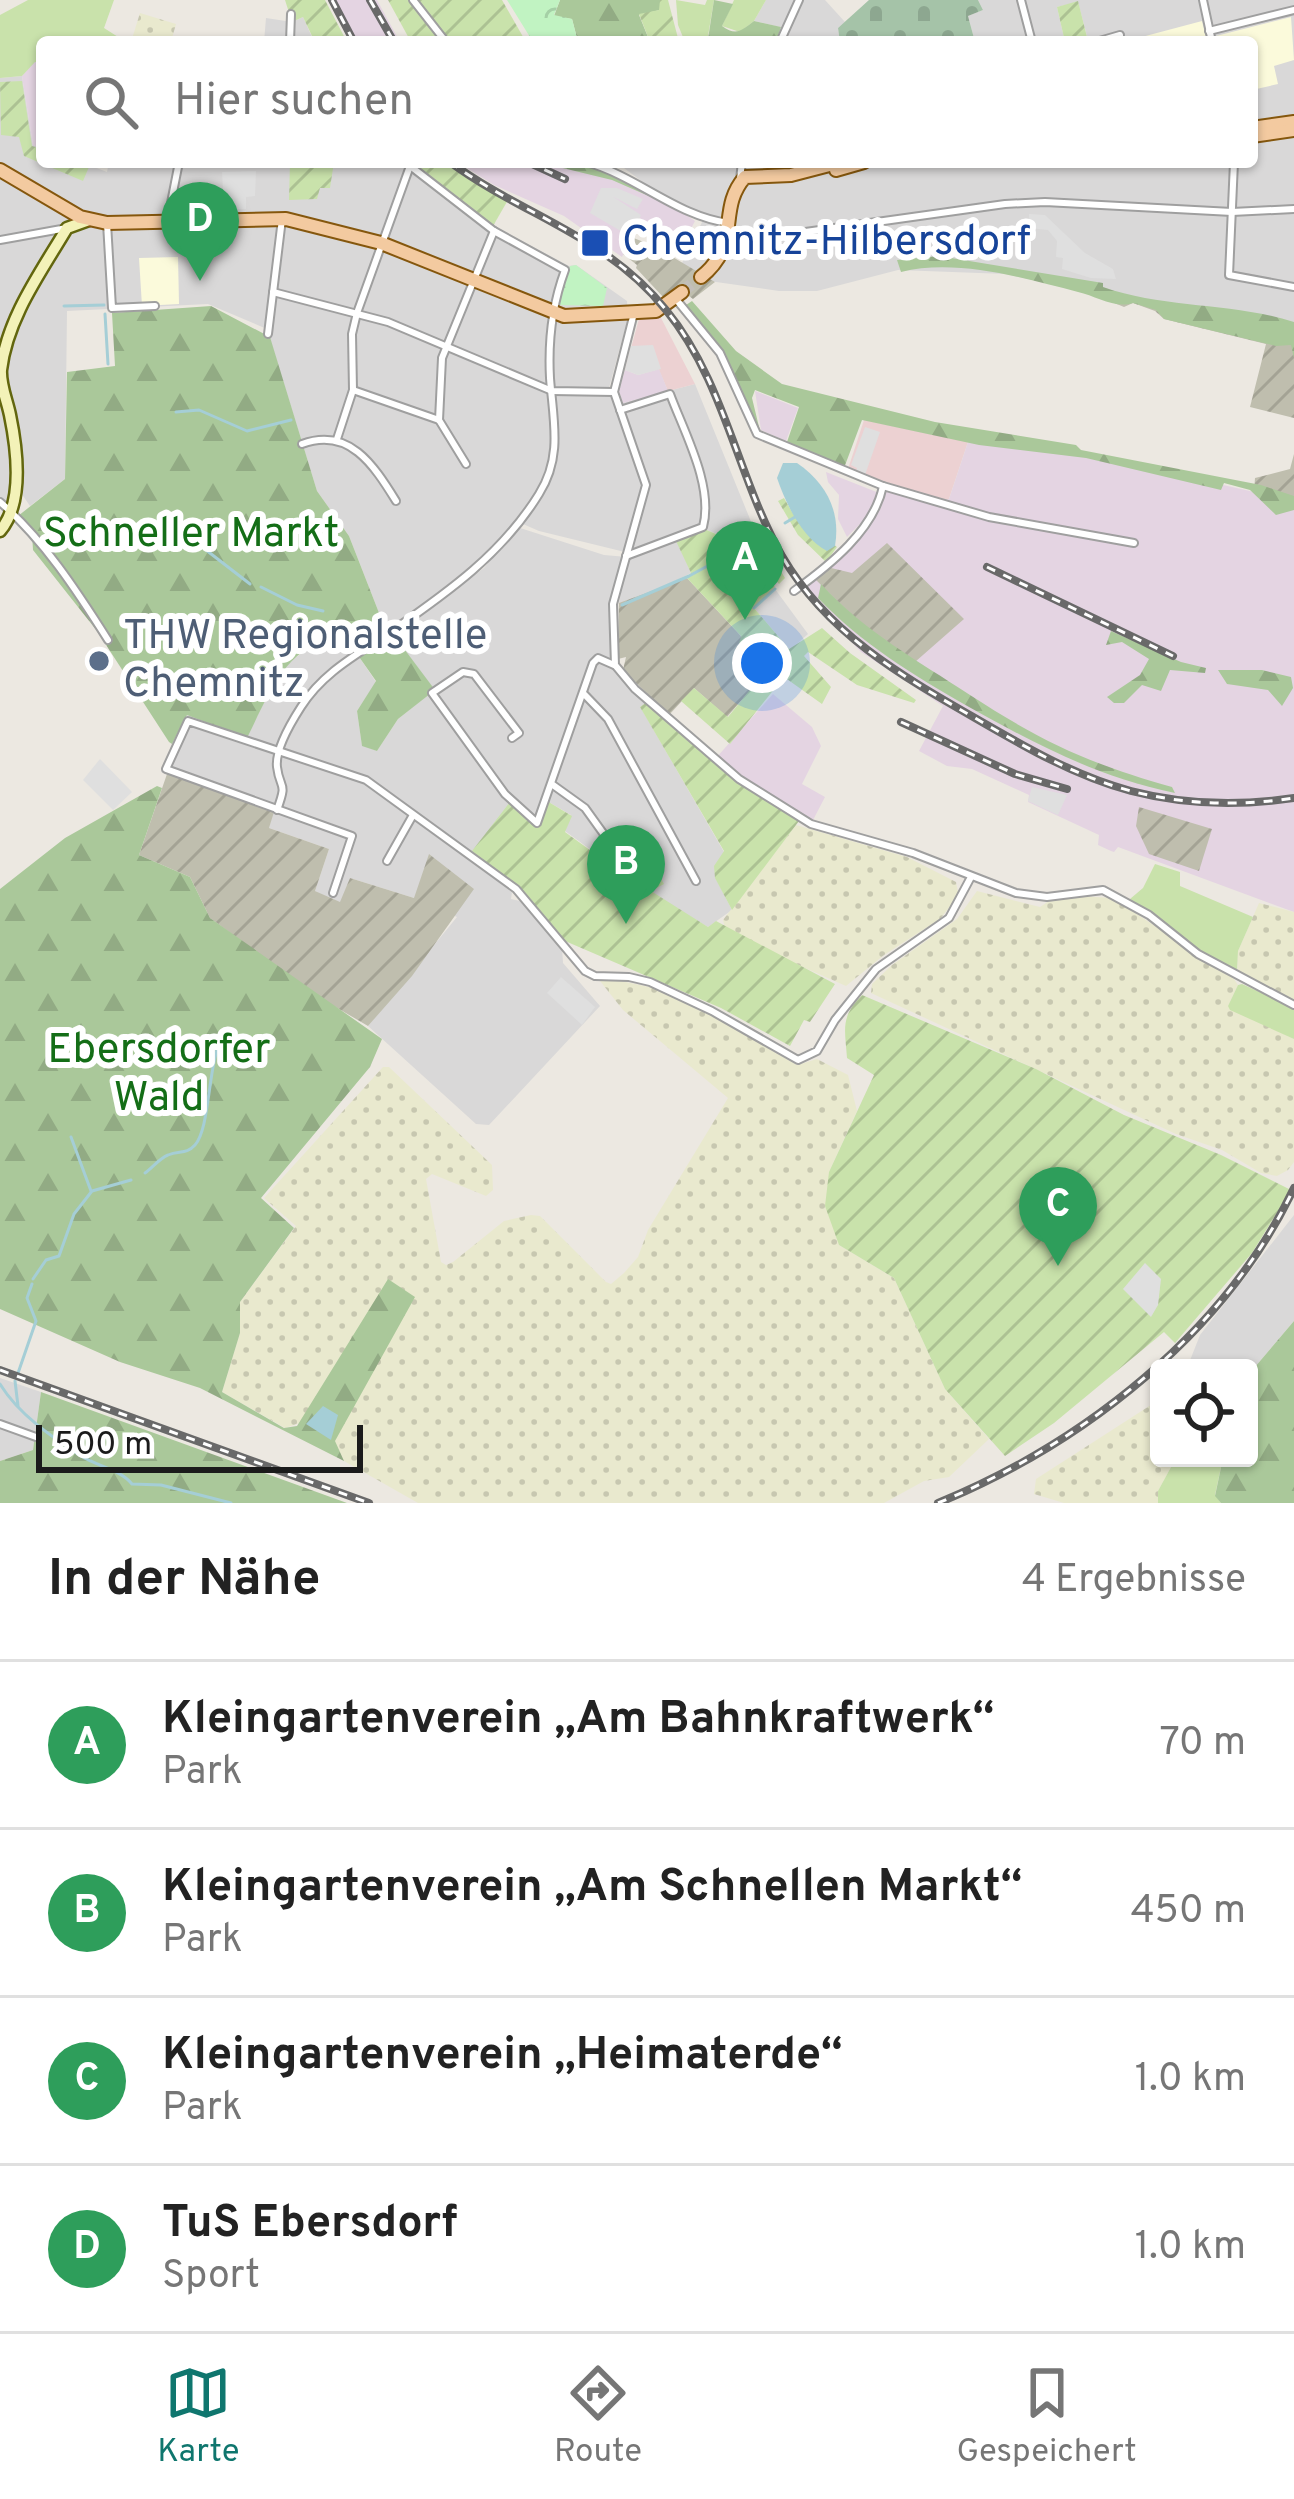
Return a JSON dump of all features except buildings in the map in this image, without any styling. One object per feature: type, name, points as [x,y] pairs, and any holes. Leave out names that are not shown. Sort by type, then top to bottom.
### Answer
[{"type":"main road","points":[[1258,131],[1294,126]]},
{"type":"main road","points":[[701,277],[723,255],[733,195],[740,182],[750,175],[791,175],[818,168]]},
{"type":"main road","points":[[740,182],[796,181],[843,168]]},
{"type":"main road","points":[[0,170],[89,220],[282,219],[381,243],[553,313],[658,311],[678,295]]},
{"type":"street","points":[[413,0],[441,36]]},
{"type":"street","points":[[783,36],[800,0]]},
{"type":"street","points":[[1022,0],[1031,36]]},
{"type":"street","points":[[1203,0],[1210,36]]},
{"type":"street","points":[[1209,32],[1293,6]]},
{"type":"street","points":[[290,36],[291,14]]},
{"type":"street","points":[[167,222],[178,168]]},
{"type":"street","points":[[337,439],[353,390],[352,334],[357,313],[406,168]]},
{"type":"street","points":[[277,810],[284,789],[277,769],[281,752],[302,705],[322,681],[482,566],[532,504],[555,453],[553,313],[565,270],[494,231],[412,168]]},
{"type":"street","points":[[603,168],[706,221],[729,224]]},
{"type":"street","points":[[740,182],[741,168]]},
{"type":"street","points":[[1234,168],[1229,275],[1294,287]]},
{"type":"street","points":[[723,255],[784,235],[1005,204],[1232,212],[1294,209]]},
{"type":"street","points":[[268,334],[282,219]]},
{"type":"street","points":[[0,240],[89,220]]},
{"type":"street","points":[[107,223],[112,308],[155,306]]},
{"type":"street","points":[[0,531],[9,520],[5,507],[15,482],[14,441],[0,371],[9,332],[67,228]]},
{"type":"street","points":[[466,464],[439,420],[439,372],[494,231]]},
{"type":"street","points":[[273,292],[357,313],[447,345],[552,391],[614,392]]},
{"type":"street","points":[[678,295],[720,352],[758,434],[883,486],[989,518],[1134,544]]},
{"type":"street","points":[[615,665],[614,595],[646,485],[614,392],[634,313]]},
{"type":"street","points":[[353,390],[439,420]]},
{"type":"street","points":[[620,410],[670,394],[700,474],[706,512],[703,526],[626,556]]},
{"type":"street","points":[[302,444],[320,437],[337,439],[378,472],[396,501]]},
{"type":"street","points":[[794,591],[825,567],[868,521],[879,507],[883,486]]},
{"type":"street","points":[[5,507],[34,535],[108,640]]},
{"type":"street","points":[[512,738],[519,733],[473,674],[464,672],[432,693],[480,763],[535,823],[540,821],[595,659],[615,665],[635,689],[715,760],[794,816],[1035,896],[1103,890],[1149,915],[1198,954],[1294,1005]]},
{"type":"street","points":[[584,693],[608,719],[696,881]]},
{"type":"street","points":[[333,892],[352,836],[166,769],[188,721],[366,780],[515,890],[585,971],[650,982],[798,1060],[817,1051],[876,969],[950,917],[971,878]]},
{"type":"street","points":[[553,785],[585,808],[608,840]]},
{"type":"street","points":[[387,861],[413,814]]},
{"type":"street","points":[[0,1424],[36,1437]]},
{"type":"shaded area","points":[[335,0],[377,0],[397,36],[354,36]]},
{"type":"shaded area","points":[[766,0],[825,0],[845,22],[838,28],[839,36],[778,36],[780,27],[754,21]]},
{"type":"shaded area","points":[[978,0],[1294,0],[1294,338],[1006,274],[898,270],[817,291],[779,291],[709,281],[682,263],[705,216],[624,168],[1258,168],[1258,36],[1087,36],[1078,2],[1057,7],[1064,36],[973,36],[968,16],[983,10]]},
{"type":"shaded area","points":[[140,13],[176,24],[173,36],[133,36]]},
{"type":"shaded area","points":[[303,17],[312,36],[264,36],[266,18],[292,22]]},
{"type":"shaded area","points":[[1291,17],[1294,60],[1274,66],[1278,84],[1258,89],[1258,36],[1216,36]]},
{"type":"shaded area","points":[[1202,21],[1206,36],[1146,36]]},
{"type":"shaded area","points":[[36,61],[36,146],[33,145],[22,76]]},
{"type":"shaded area","points":[[22,76],[36,168],[107,172],[108,168],[421,168],[494,226],[569,266],[576,265],[627,301],[628,318],[609,388],[614,405],[695,384],[752,524],[717,534],[702,528],[677,540],[691,573],[636,600],[619,603],[626,566],[616,596],[615,670],[647,702],[641,708],[724,852],[715,877],[732,910],[708,927],[660,899],[650,890],[657,874],[653,880],[631,879],[565,831],[571,815],[547,801],[539,818],[472,852],[490,866],[486,872],[512,892],[511,899],[520,901],[562,948],[563,963],[600,1006],[489,1125],[476,1124],[368,1026],[457,917],[350,878],[341,903],[330,899],[315,891],[329,849],[269,828],[273,812],[161,772],[187,715],[247,737],[281,668],[323,638],[343,633],[376,682],[357,711],[362,745],[377,751],[398,719],[434,690],[393,634],[484,568],[517,527],[604,555],[627,557],[629,553],[516,521],[480,563],[390,630],[349,536],[317,491],[267,329],[208,304],[67,311],[65,479],[30,506],[17,487],[7,507],[0,500],[0,78]]},
{"type":"shaded area","points":[[467,168],[599,168],[660,197],[695,221],[686,238],[678,240],[639,218],[622,257],[564,216]]},
{"type":"shaded area","points":[[256,171],[255,196],[246,197],[246,209],[227,209],[222,172]]},
{"type":"shaded area","points":[[601,188],[617,188],[643,199],[637,209],[612,196],[641,215],[631,237],[590,213]]},
{"type":"shaded area","points":[[1029,214],[1045,215],[1085,253],[1113,269],[1116,279],[1062,269],[1063,258],[1056,257],[1057,241],[1048,230],[1029,228]]},
{"type":"shaded area","points":[[631,237],[715,282],[693,299],[677,287],[664,298],[623,254]]},
{"type":"shaded area","points":[[178,257],[179,304],[142,306],[139,258]]},
{"type":"shaded area","points":[[1100,297],[1133,302],[1294,338],[1294,418],[1250,407],[1266,344],[1164,319],[1133,303],[1124,307]]},
{"type":"shaded area","points":[[660,316],[695,384],[668,391],[659,370],[625,370],[639,319]]},
{"type":"shaded area","points":[[653,345],[661,369],[638,375],[625,370],[631,346]]},
{"type":"shaded area","points":[[659,369],[668,391],[623,403],[619,391],[625,370],[638,375]]},
{"type":"shaded area","points":[[755,391],[798,408],[786,441],[761,430]]},
{"type":"shaded area","points":[[864,420],[968,442],[949,499],[942,501],[848,469]]},
{"type":"shaded area","points":[[865,427],[880,432],[865,475],[851,465]]},
{"type":"shaded area","points":[[968,442],[1077,452],[1294,501],[1294,912],[1118,847],[1111,851],[1098,845],[1099,835],[1028,802],[1029,795],[919,751],[943,706],[861,652],[800,589],[859,534],[864,535],[881,508],[887,485],[949,499]]},
{"type":"shaded area","points":[[1294,454],[1294,501],[1254,491],[1255,478],[1290,469]]},
{"type":"shaded area","points":[[826,472],[879,493],[867,517],[847,537],[838,519],[839,495]]},
{"type":"shaded area","points":[[887,543],[964,619],[915,662],[863,626],[815,579],[827,567],[852,573]]},
{"type":"shaded area","points":[[687,578],[741,636],[759,680],[727,717],[694,688],[669,715],[623,670],[626,657],[618,659],[619,603]]},
{"type":"shaded area","points":[[775,589],[808,634],[790,650],[754,608]]},
{"type":"shaded area","points":[[773,694],[812,727],[821,746],[802,784],[825,797],[812,822],[759,792],[716,758]]},
{"type":"shaded area","points":[[100,759],[132,792],[113,810],[83,780]]},
{"type":"shaded area","points":[[167,774],[274,812],[269,828],[329,849],[315,891],[340,902],[350,878],[414,898],[429,854],[474,889],[412,976],[368,1026],[315,995],[210,918],[190,877],[139,855]]},
{"type":"shaded area","points":[[1032,787],[1067,795],[1058,815],[1028,801]]},
{"type":"shaded area","points":[[1139,807],[1212,829],[1199,871],[1149,854],[1136,826]]},
{"type":"shaded area","points":[[796,825],[907,857],[956,882],[958,892],[940,919],[846,986],[726,933],[723,920]]},
{"type":"shaded area","points":[[977,891],[1040,907],[1079,896],[1113,898],[1234,979],[1238,985],[1228,1006],[1294,1039],[1294,1162],[1288,1170],[1277,1176],[1261,1173],[1222,1150],[1176,1134],[871,993],[872,984],[892,965],[957,919]]},
{"type":"shaded area","points":[[1259,903],[1294,912],[1294,1002],[1237,979],[1238,951]]},
{"type":"shaded area","points":[[561,977],[595,1007],[582,1025],[547,993]]},
{"type":"shaded area","points":[[600,981],[654,988],[797,1065],[817,1059],[848,1075],[857,1111],[829,1172],[839,1245],[894,1278],[945,1389],[989,1439],[949,1477],[924,1481],[884,1503],[418,1503],[344,1461],[334,1441],[352,1405],[285,1428],[222,1392],[240,1333],[240,1302],[296,1226],[264,1198],[383,1067],[389,1067],[492,1165],[493,1190],[486,1196],[432,1174],[426,1179],[441,1262],[453,1262],[504,1221],[531,1215],[540,1216],[606,1282],[611,1284],[624,1273],[638,1257],[648,1230],[728,1098],[623,1010]]},
{"type":"shaded area","points":[[1294,1215],[1294,1321],[1258,1363],[1258,1359],[1191,1359],[1200,1335]]},
{"type":"shaded area","points":[[1145,1263],[1161,1279],[1158,1305],[1151,1317],[1123,1289]]},
{"type":"shaded area","points":[[0,1378],[41,1392],[33,1450],[0,1461]]},
{"type":"shaded area","points":[[1150,1406],[1150,1467],[1171,1467],[1158,1491],[1158,1503],[1064,1503],[1034,1494],[1036,1479]]},
{"type":"green space","points":[[28,0],[114,0],[104,28],[117,36],[36,36],[36,62],[22,76],[0,78],[0,15]]},
{"type":"green space","points":[[285,0],[325,0],[344,36],[312,36],[303,17],[292,22]]},
{"type":"green space","points":[[388,0],[502,0],[523,36],[408,36]]},
{"type":"green space","points":[[507,0],[560,0],[554,15],[572,19],[576,36],[529,36]]},
{"type":"green space","points":[[560,0],[661,0],[660,10],[639,15],[648,36],[576,36],[572,19],[554,16]]},
{"type":"green space","points":[[660,0],[668,0],[677,36],[648,36],[639,14],[659,10]]},
{"type":"green space","points":[[676,0],[705,5],[714,0],[708,36],[683,36]]},
{"type":"green space","points":[[714,0],[733,4],[722,26],[731,31],[754,21],[781,27],[778,36],[708,36]]},
{"type":"green space","points":[[734,0],[766,0],[754,21],[740,32],[722,26]]},
{"type":"green space","points":[[869,0],[978,0],[983,10],[968,16],[973,36],[839,36],[838,28]]},
{"type":"green space","points":[[1078,1],[1087,36],[1064,36],[1057,7]]},
{"type":"green space","points":[[22,81],[36,161],[24,156],[19,137],[1,135],[0,82]]},
{"type":"green space","points":[[52,168],[89,168],[83,181]]},
{"type":"green space","points":[[290,168],[333,168],[330,188],[320,188],[317,199],[289,200]]},
{"type":"green space","points":[[420,168],[456,168],[508,200],[493,226]]},
{"type":"green space","points":[[563,168],[599,170],[683,211],[612,180]]},
{"type":"green space","points":[[972,232],[983,244],[984,258],[940,253],[939,246],[953,245],[951,234]]},
{"type":"green space","points":[[939,256],[1294,322],[1294,358],[1291,345],[1276,346],[1164,319],[1156,310],[1133,303],[1112,303],[990,271],[944,267],[901,272],[897,260]]},
{"type":"green space","points":[[576,265],[607,288],[603,306],[556,305],[570,266]]},
{"type":"green space","points":[[692,301],[736,351],[782,384],[935,422],[1076,445],[1081,450],[1261,485],[1294,496],[1294,510],[1276,515],[1250,490],[1224,483],[1221,490],[1086,458],[979,445],[862,420],[844,468],[770,438],[787,442],[799,407],[755,390],[752,398],[760,431],[768,434],[757,430],[725,355],[686,305]]},
{"type":"green space","name":"Schneller Markt","points":[[211,306],[270,337],[317,491],[349,536],[381,618],[435,690],[398,719],[377,751],[362,746],[357,711],[376,681],[343,634],[323,640],[293,660],[247,738],[187,715],[172,744],[97,631],[33,550],[32,534],[18,516],[65,479],[67,372],[115,366],[112,313]]},
{"type":"green space","points":[[784,498],[795,517],[837,547],[826,562],[798,535],[778,501]]},
{"type":"green space","points":[[752,524],[785,578],[779,584],[746,543],[730,539],[745,546],[775,587],[754,608],[789,649],[822,628],[914,703],[857,685],[808,652],[804,656],[831,687],[822,704],[784,677],[730,744],[681,701],[694,688],[728,717],[758,680],[735,660],[741,636],[687,578],[691,573],[676,541],[702,528],[716,534]]},
{"type":"green space","points":[[821,584],[892,644],[1020,726],[1091,760],[1172,787],[1175,793],[1069,758],[948,695],[852,630],[818,598]]},
{"type":"green space","points":[[1111,631],[1206,668],[1205,673],[1170,670],[1161,691],[1142,685],[1124,703],[1114,703],[1107,697],[1140,675],[1149,659],[1122,642],[1106,645]]},
{"type":"green space","points":[[1218,670],[1262,670],[1291,677],[1293,688],[1282,706],[1268,690],[1227,684]]},
{"type":"green space","points":[[647,702],[736,780],[799,821],[732,910],[715,878],[714,866],[724,851],[640,707]]},
{"type":"green space","name":"Ebersdorfer Wald","points":[[157,786],[162,788],[139,855],[190,877],[210,918],[382,1039],[370,1067],[261,1198],[294,1228],[240,1302],[240,1333],[222,1392],[284,1428],[297,1426],[388,1279],[415,1297],[335,1441],[344,1461],[200,1388],[120,1362],[0,1309],[0,889],[65,838]]},
{"type":"green space","points":[[547,801],[572,816],[565,832],[630,879],[639,867],[653,879],[658,873],[664,884],[651,891],[708,927],[716,921],[835,984],[810,1022],[804,1020],[790,1046],[721,1008],[565,941],[519,891],[472,851],[510,802],[536,819]]},
{"type":"green space","points":[[1155,864],[1180,872],[1180,886],[1253,917],[1238,951],[1237,971],[1200,952],[1130,899],[1143,888]]},
{"type":"green space","points":[[1242,984],[1294,1008],[1294,1039],[1230,1010]]},
{"type":"green space","points":[[862,995],[1036,1069],[1124,1115],[1291,1190],[1252,1253],[1175,1343],[1164,1332],[1054,1423],[1005,1456],[945,1389],[894,1278],[839,1245],[825,1206],[829,1172],[874,1075],[847,1058],[847,1017]]},
{"type":"green space","points":[[1294,1321],[1294,1503],[1221,1503],[1215,1496],[1221,1467],[1258,1467],[1258,1363]]},
{"type":"green space","points":[[41,1392],[347,1503],[0,1503],[0,1461],[33,1450]]},
{"type":"green space","points":[[1171,1467],[1221,1467],[1215,1495],[1221,1503],[1158,1503],[1158,1491]]},
{"type":"water","points":[[783,463],[797,463],[829,499],[836,533],[835,546],[827,551],[810,538],[790,509],[777,478]]},
{"type":"water","points":[[323,1406],[338,1415],[331,1440],[306,1424]]},
{"type":"waterway","points":[[64,306],[104,305]]},
{"type":"waterway","points":[[105,314],[108,364]]},
{"type":"waterway","points":[[176,412],[199,410],[247,431],[291,420]]},
{"type":"waterway","points":[[785,523],[795,517]]},
{"type":"waterway","points":[[142,531],[184,533],[250,584]]},
{"type":"waterway","points":[[622,605],[761,537]]},
{"type":"waterway","points":[[261,587],[297,605],[323,611]]},
{"type":"waterway","points":[[754,608],[775,589]]},
{"type":"waterway","points":[[145,1173],[165,1156],[195,1145],[224,1033]]},
{"type":"waterway","points":[[71,1137],[91,1191]]},
{"type":"waterway","points":[[33,1279],[46,1260],[59,1256],[74,1214],[92,1191],[131,1180]]},
{"type":"waterway","points":[[17,1376],[36,1321],[27,1298],[32,1284]]},
{"type":"waterway","points":[[15,1381],[18,1406]]},
{"type":"waterway","points":[[0,1384],[47,1433],[132,1484],[161,1485],[231,1503]]},
{"type":"tunnel","points":[[682,292],[701,277]]},
{"type":"railway","points":[[332,0],[351,36]]},
{"type":"railway","points":[[370,0],[391,36]]},
{"type":"railway","points":[[459,168],[591,244],[642,284],[666,310],[703,368],[782,556],[821,608],[867,650],[1013,740],[1110,785],[1192,801],[1294,798]]},
{"type":"railway","points":[[541,168],[565,179]]},
{"type":"railway","points":[[987,567],[1173,656]]},
{"type":"railway","points":[[901,722],[1015,774],[1067,789]]},
{"type":"railway","points":[[938,1503],[1046,1449],[1145,1377],[1230,1290],[1265,1241],[1294,1188]]},
{"type":"railway","points":[[0,1370],[369,1503]]},
{"type":"place","name":"Chemnitz-Hilbersdorf","points":[[595,243]]},
{"type":"place","name":"TuS Ebersdorf","points":[[200,281]]},
{"type":"place","name":"Kleingartenverein „Am Bahnkraftwerk“","points":[[745,620]]},
{"type":"place","name":"THW Regionalstelle Chemnitz","points":[[99,661]]},
{"type":"place","name":"Kleingartenverein „Am Schnellen Markt“","points":[[626,924]]},
{"type":"place","name":"Kleingartenverein „Heimaterde“","points":[[1058,1266]]}]
